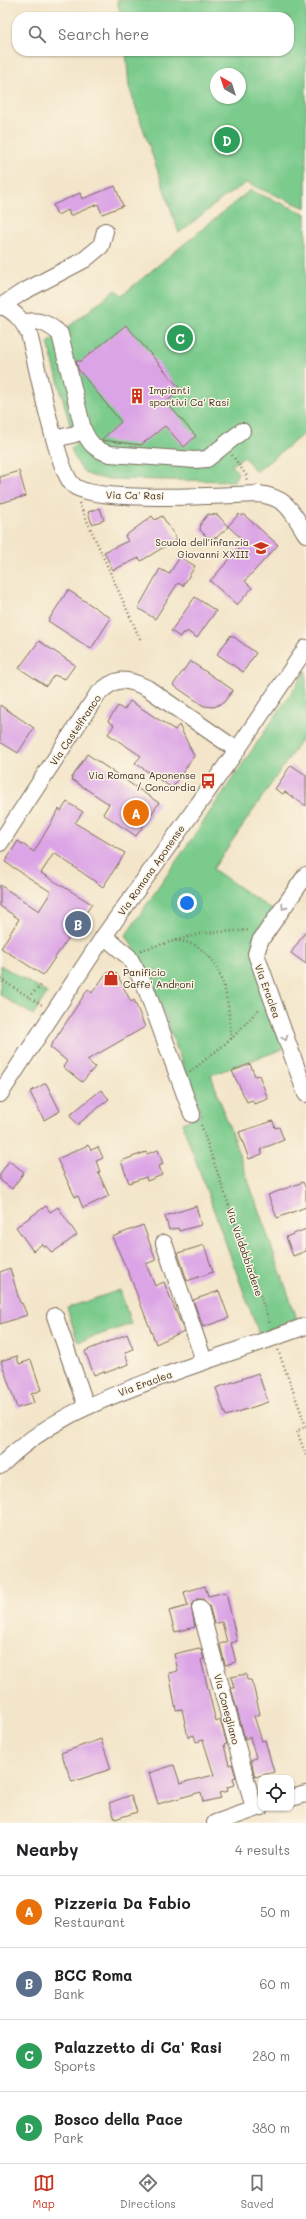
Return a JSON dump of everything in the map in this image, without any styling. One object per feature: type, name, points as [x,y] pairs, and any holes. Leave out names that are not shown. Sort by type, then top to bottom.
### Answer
[{"type":"street","points":[[81,491],[72,484],[65,474],[29,334],[23,323],[14,312],[1,304],[84,260],[101,246],[105,231]]},
{"type":"street","points":[[23,323],[32,320],[49,324],[60,334],[83,429],[89,443],[99,451],[110,454],[195,460],[207,459],[242,431]]},
{"type":"street","points":[[55,439],[75,434],[83,429]]},
{"type":"street","name":"Via Ca' Rasi","points":[[81,491],[92,494],[118,497],[248,494],[272,496],[283,501],[306,534]]},
{"type":"street","name":"Via Romana Aponense","points":[[0,1094],[104,936],[237,750],[306,648]]},
{"type":"street","name":"Via Castelfranco","points":[[0,843],[98,695],[108,685],[120,679],[134,681],[147,688],[237,750]]},
{"type":"street","name":"Via Eraclea","points":[[306,875],[260,941],[256,954],[269,996],[306,1094]]},
{"type":"street","points":[[104,936],[129,957],[145,986],[196,1116]]},
{"type":"street","points":[[164,1243],[204,1361]]},
{"type":"street","points":[[55,1316],[86,1406]]},
{"type":"street","name":"Via Eraclea","points":[[0,1466],[66,1416],[86,1406],[204,1361],[306,1326]]},
{"type":"street","name":"Via Conegliano","points":[[200,1608],[257,1808]]},
{"type":"street","points":[[294,1797],[306,1794]]},
{"type":"street","points":[[215,1823],[257,1808]]},
{"type":"path","points":[[224,445],[246,475],[248,494]]},
{"type":"path","points":[[81,491],[78,498],[79,504],[141,641]]},
{"type":"path","points":[[129,957],[134,952],[174,940],[203,933],[242,932],[274,921]]},
{"type":"path","points":[[174,940],[192,943],[202,949],[220,976],[229,1004],[231,1039]]},
{"type":"path","points":[[0,979],[46,1007]]},
{"type":"path","points":[[28,997],[40,986]]},
{"type":"path","points":[[184,1074],[198,1067],[231,1039],[248,1022],[269,996]]},
{"type":"path","name":"Via Valdobbiadene","points":[[196,1116],[306,1426],[297,1431],[306,1456]]},
{"type":"green space","points":[[117,0],[306,0],[306,208],[246,183],[223,198],[179,233],[129,87],[126,56],[294,56],[294,12],[120,12]]},
{"type":"green space","points":[[250,190],[306,214],[306,432],[256,472],[244,456],[232,465],[238,473],[234,481],[111,479],[90,475],[81,469],[71,449],[79,439],[70,425],[48,343],[115,290],[122,295]]},
{"type":"green space","points":[[306,671],[306,733],[213,869],[275,912],[254,940],[283,1049],[211,1075],[297,1319],[259,1334],[182,1123],[201,1115],[153,983],[126,935]]},
{"type":"green space","points":[[0,965],[47,993],[33,1015],[0,995]]},
{"type":"green space","points":[[120,1290],[131,1324],[78,1342],[67,1308]]},
{"type":"building","points":[[115,186],[123,206],[102,214],[98,204],[70,216],[68,210],[57,215],[53,205],[80,193],[82,199]]},
{"type":"building","name":"Impianti sportivi Ca' Rasi","points":[[126,325],[181,390],[166,402],[196,436],[184,447],[165,426],[141,445],[101,440],[121,422],[78,369],[76,361],[81,361]]},
{"type":"building","points":[[19,471],[26,496],[0,503],[0,477]]},
{"type":"building","points":[[100,508],[104,520],[92,524],[88,512]]},
{"type":"building","points":[[208,514],[218,515],[228,527],[216,538],[207,537],[200,530],[201,523]]},
{"type":"building","name":"Scuola dell'infanzia Giovanni XXIII","points":[[239,514],[241,516],[243,514],[278,545],[245,581],[252,588],[237,605],[210,581],[245,542],[228,526]]},
{"type":"building","points":[[152,516],[155,520],[162,516],[177,539],[141,561],[139,558],[113,570],[104,552],[128,541],[125,536]]},
{"type":"building","points":[[180,557],[195,566],[183,586],[178,583],[155,619],[138,608],[160,569],[169,574]]},
{"type":"building","points":[[68,590],[111,618],[91,649],[48,621]]},
{"type":"building","points":[[195,597],[216,611],[197,638],[187,631],[185,634],[183,632],[180,637],[171,631]]},
{"type":"building","points":[[231,635],[256,653],[243,672],[217,654]]},
{"type":"building","points":[[39,641],[75,665],[65,679],[54,675],[46,686],[19,668]]},
{"type":"building","points":[[190,661],[233,690],[224,702],[214,707],[204,706],[173,685]]},
{"type":"building","points":[[130,701],[175,730],[179,725],[194,756],[172,788],[135,763],[141,756],[108,734],[114,725],[108,721],[118,706],[124,710]]},
{"type":"building","points":[[0,705],[34,728],[18,753],[0,742]]},
{"type":"building","points":[[87,754],[159,803],[136,836],[103,814],[109,804],[71,779]]},
{"type":"building","points":[[291,765],[306,775],[306,806],[285,792],[283,794],[275,789]]},
{"type":"building","points":[[67,802],[83,812],[75,823],[125,853],[103,887],[54,853],[41,873],[92,904],[43,975],[1,948],[19,919],[0,906],[0,885],[39,911],[51,892],[5,862],[18,841],[34,852],[59,809],[61,811]]},
{"type":"building","points":[[306,931],[306,964],[291,953]]},
{"type":"building","points":[[109,972],[117,974],[131,1002],[134,1000],[145,1027],[87,1060],[95,1067],[82,1082],[63,1067],[67,1061],[50,1047],[88,989],[92,993],[105,975]]},
{"type":"building","points":[[250,1064],[255,1076],[259,1075],[268,1099],[254,1104],[252,1100],[247,1102],[232,1071]]},
{"type":"building","points":[[46,1083],[60,1111],[44,1120],[30,1092]]},
{"type":"building","points":[[101,1090],[109,1099],[77,1125],[70,1115]]},
{"type":"building","points":[[273,1121],[275,1128],[279,1127],[284,1140],[261,1149],[262,1154],[249,1159],[239,1132]]},
{"type":"building","points":[[88,1145],[91,1150],[98,1147],[103,1158],[96,1161],[100,1172],[98,1172],[109,1196],[83,1208],[78,1196],[75,1197],[57,1159]]},
{"type":"building","points":[[158,1150],[163,1164],[159,1166],[162,1175],[147,1181],[146,1177],[129,1183],[121,1161],[146,1152],[147,1154]]},
{"type":"building","points":[[9,1161],[24,1172],[12,1189],[0,1180],[0,1174]]},
{"type":"building","points":[[303,1182],[306,1189],[306,1207],[277,1218],[268,1195]]},
{"type":"building","points":[[46,1206],[50,1212],[58,1207],[77,1235],[52,1253],[42,1244],[33,1251],[16,1227]]},
{"type":"building","points":[[196,1206],[201,1225],[179,1231],[178,1228],[169,1230],[165,1216]]},
{"type":"building","points":[[143,1225],[156,1260],[146,1264],[155,1286],[164,1282],[184,1331],[156,1344],[129,1274],[112,1237]]},
{"type":"building","points":[[306,1229],[306,1251],[293,1256],[286,1237]]},
{"type":"building","points":[[204,1245],[213,1272],[187,1281],[178,1253]]},
{"type":"building","points":[[10,1268],[20,1303],[22,1303],[27,1315],[0,1324],[0,1272]]},
{"type":"building","points":[[219,1291],[229,1318],[203,1327],[193,1300]]},
{"type":"building","points":[[127,1334],[133,1349],[125,1353],[129,1364],[105,1373],[104,1371],[94,1375],[85,1351]]},
{"type":"building","points":[[17,1356],[19,1364],[31,1360],[41,1390],[31,1394],[34,1403],[17,1408],[1,1361]]},
{"type":"building","points":[[258,1373],[268,1402],[226,1416],[216,1388]]},
{"type":"building","points":[[205,1586],[208,1596],[226,1592],[237,1641],[231,1643],[236,1662],[225,1665],[220,1644],[227,1642],[222,1622],[214,1624],[209,1605],[203,1599],[197,1599],[191,1605],[195,1627],[175,1632],[169,1611],[188,1606],[184,1592]]},
{"type":"building","points":[[199,1648],[201,1649],[204,1659],[201,1660],[216,1722],[220,1720],[227,1744],[224,1745],[229,1765],[232,1764],[236,1777],[233,1778],[235,1785],[227,1787],[228,1791],[219,1793],[221,1798],[203,1802],[201,1792],[158,1804],[149,1773],[174,1765],[180,1783],[214,1775],[203,1740],[196,1742],[194,1735],[188,1737],[182,1709],[176,1710],[169,1673],[178,1671],[174,1654]]},
{"type":"building","points":[[246,1674],[247,1680],[251,1680],[260,1714],[254,1716],[262,1741],[265,1740],[274,1772],[255,1777],[251,1760],[256,1758],[250,1737],[245,1739],[231,1688],[234,1688],[231,1677]]},
{"type":"building","points":[[101,1739],[111,1769],[72,1782],[61,1753]]},
{"type":"building","points":[[131,1795],[137,1812],[115,1819],[109,1803]]},
{"type":"place","name":"Bosco della Pace","points":[[227,140]]},
{"type":"place","name":"Palazzetto di Ca' Rasi","points":[[180,338]]},
{"type":"place","name":"Impianti sportivi Ca' Rasi","points":[[137,396]]},
{"type":"place","name":"Scuola dell'infanzia Giovanni XXIII","points":[[261,548]]},
{"type":"place","name":"Via Romana Aponense / Concordia","points":[[208,781]]},
{"type":"place","name":"Pizzeria Da Fabio","points":[[136,813]]},
{"type":"place","name":"BCC Roma","points":[[78,924]]},
{"type":"place","name":"Panificio Caffe' Androni","points":[[111,978]]}]
